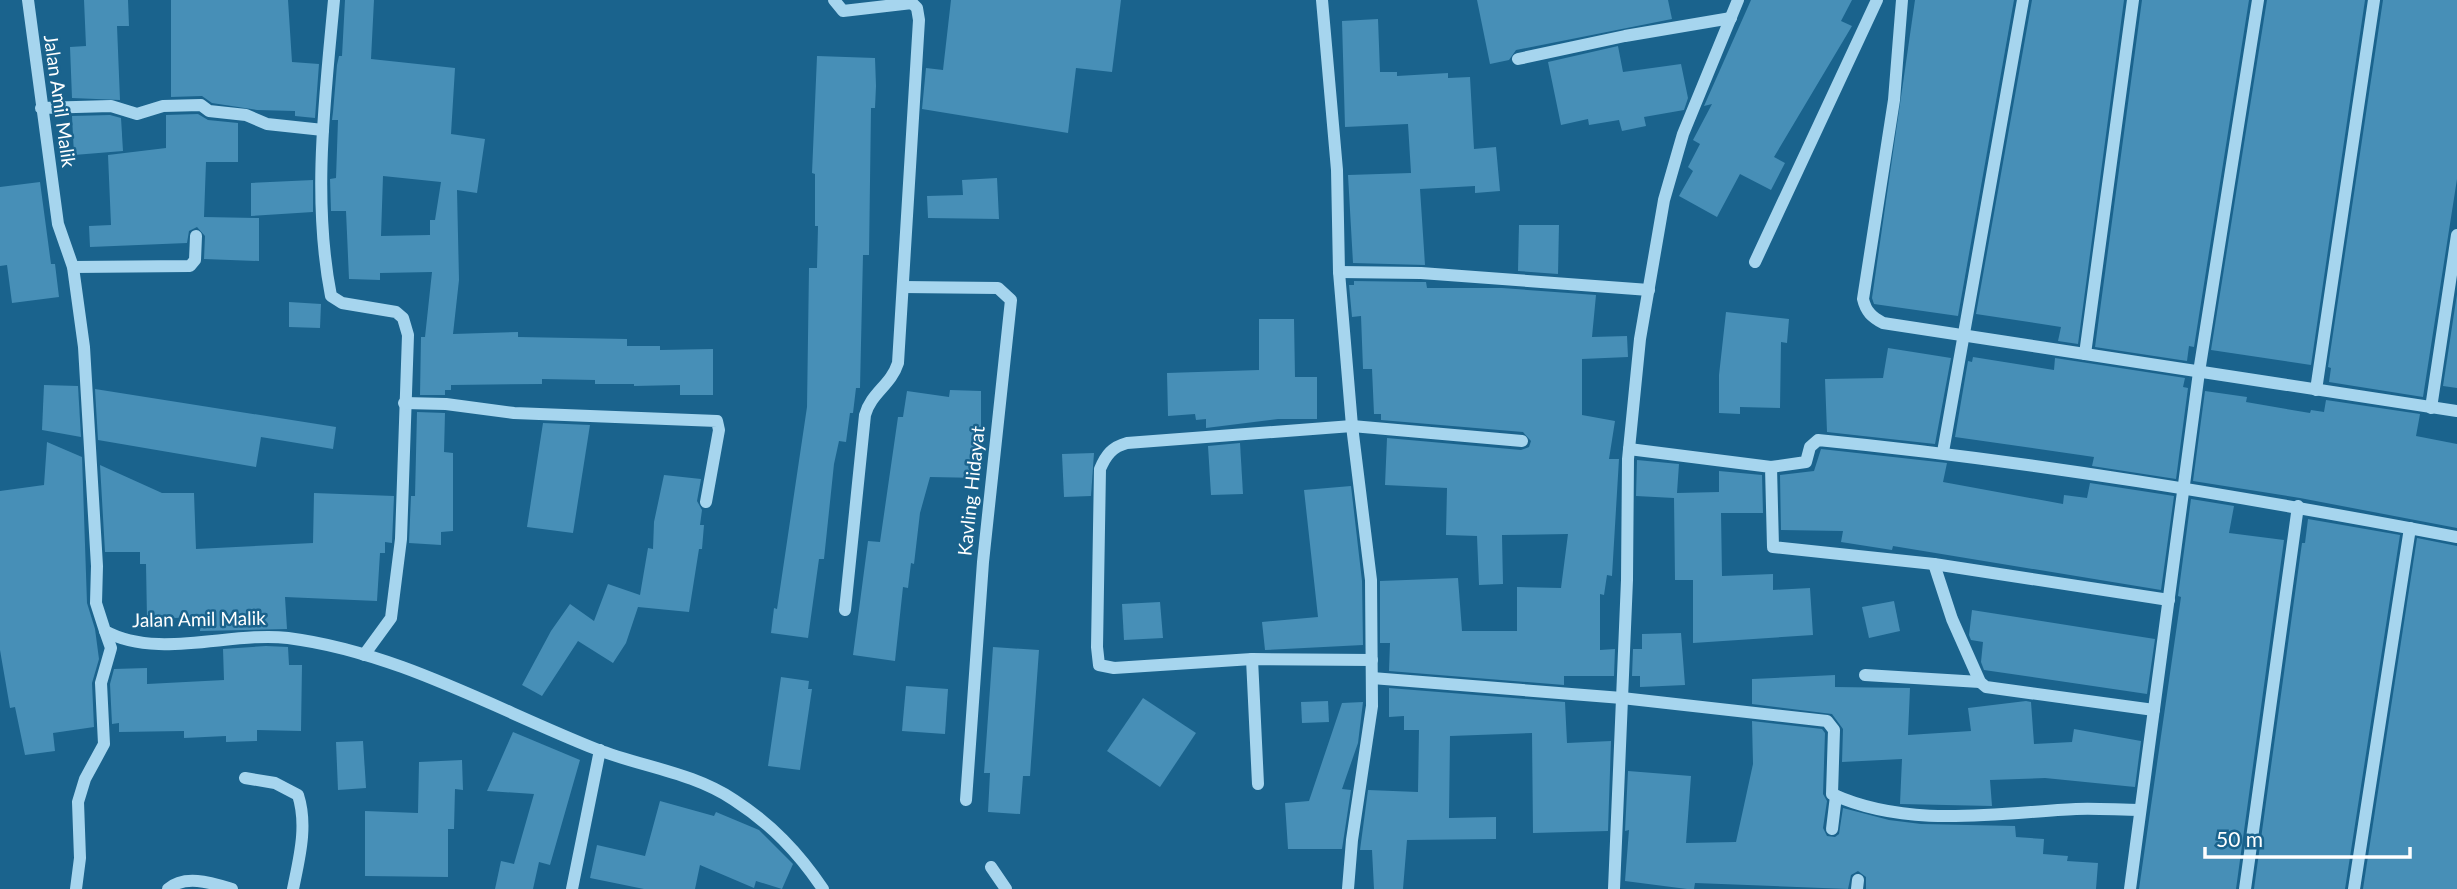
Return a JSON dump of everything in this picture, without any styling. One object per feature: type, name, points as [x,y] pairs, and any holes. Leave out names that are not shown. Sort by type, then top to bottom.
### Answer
[{"type":"street","name":"Jalan Amil Malik","points":[[28,0],[58,224],[73,267],[89,408],[96,603],[105,631],[134,642],[284,637],[335,645],[437,680],[600,750],[693,778],[732,798],[786,839],[823,889]]},
{"type":"street","points":[[334,0],[323,130],[323,252],[331,296],[342,303],[396,312],[403,318],[408,335],[401,539],[391,618],[364,654]]},
{"type":"street","points":[[834,0],[843,11],[905,1],[917,8],[919,20],[903,288],[895,372],[891,380],[869,402],[865,415],[845,610]]},
{"type":"street","points":[[1322,0],[1337,170],[1339,272],[1352,426],[1367,529],[1372,660],[1372,706],[1352,840],[1348,889]]},
{"type":"street","points":[[1614,889],[1629,449],[1649,290],[1664,200],[1683,134],[1738,0]]},
{"type":"street","points":[[1755,262],[1877,0]]},
{"type":"street","points":[[1902,0],[1894,100],[1863,299],[1865,309],[1883,323],[2457,411]]},
{"type":"street","points":[[1943,452],[1966,337],[2024,0]]},
{"type":"street","points":[[2085,354],[2133,0]]},
{"type":"street","points":[[2130,889],[2199,372],[2258,0]]},
{"type":"street","points":[[2316,390],[2374,0]]},
{"type":"street","points":[[1518,59],[1625,36],[1731,18]]},
{"type":"street","points":[[41,108],[111,106],[137,114],[163,106],[201,105],[209,111],[237,113],[267,124],[323,130]]},
{"type":"street","points":[[2431,408],[2457,235]]},
{"type":"street","points":[[73,267],[190,266],[195,260],[196,236]]},
{"type":"street","points":[[1339,272],[1421,273],[1649,290]]},
{"type":"street","name":"Kavling Hidayat","points":[[903,288],[998,288],[1011,300],[983,562],[966,800]]},
{"type":"street","points":[[404,403],[446,404],[514,413],[717,421],[719,430],[706,502]]},
{"type":"street","points":[[1372,660],[1252,659],[1114,668],[1099,664],[1099,510],[1100,470],[1104,459],[1111,450],[1127,443],[1352,426],[1522,441]]},
{"type":"street","points":[[1629,449],[1771,467],[1806,462],[1810,447],[1818,440],[1943,452],[2184,486],[2457,537]]},
{"type":"street","points":[[1771,467],[1773,547],[1934,564],[2169,600]]},
{"type":"street","points":[[2245,889],[2298,506]]},
{"type":"street","points":[[2354,889],[2410,528]]},
{"type":"street","points":[[1934,564],[1952,619],[1980,682]]},
{"type":"street","points":[[76,889],[80,858],[78,802],[85,779],[104,744],[101,683],[111,648],[105,631]]},
{"type":"street","points":[[1252,659],[1258,784]]},
{"type":"street","points":[[1865,675],[1980,682],[1994,689],[2154,710]]},
{"type":"street","points":[[1372,678],[1622,698],[1827,721],[1834,730],[1832,794],[1901,812],[1959,818],[2077,809],[2140,810]]},
{"type":"street","points":[[572,889],[600,750]]},
{"type":"street","points":[[245,778],[275,783],[298,795],[303,810],[302,832],[293,889]]},
{"type":"street","points":[[1832,829],[1836,796]]},
{"type":"street","points":[[991,867],[1006,889]]},
{"type":"street","points":[[168,889],[176,882],[188,880],[232,889]]},
{"type":"building","points":[[84,0],[128,0],[129,26],[117,26],[120,100],[72,98],[70,47],[86,46]]},
{"type":"building","points":[[171,0],[288,0],[292,62],[319,64],[315,118],[295,116],[295,111],[257,110],[212,103],[202,96],[171,97]]},
{"type":"building","points":[[345,0],[374,0],[371,59],[455,68],[451,134],[485,139],[477,193],[457,190],[459,280],[453,334],[518,332],[518,337],[627,339],[627,346],[660,346],[660,350],[713,349],[713,395],[680,395],[680,385],[634,386],[595,384],[595,380],[542,379],[542,384],[451,385],[451,390],[445,390],[445,395],[420,395],[421,337],[425,337],[432,272],[380,273],[380,280],[349,279],[346,211],[331,211],[330,179],[336,178],[338,120],[332,120],[337,65],[339,56],[342,56]],"holes":[[[383,176],[441,182],[435,220],[430,220],[430,235],[381,236]]]},
{"type":"building","points":[[951,0],[1121,0],[1112,72],[1076,68],[1068,133],[922,109],[926,68],[943,70]]},
{"type":"building","points":[[1477,0],[1668,0],[1672,19],[1516,50],[1509,60],[1490,64]]},
{"type":"building","points":[[1751,0],[1852,0],[1841,21],[1852,26],[1774,157],[1785,163],[1771,190],[1740,174],[1717,217],[1679,196],[1693,171],[1688,167],[1700,144],[1693,140],[1712,104],[1704,106]]},
{"type":"building","points":[[1915,0],[2014,0],[1958,316],[1874,304],[1872,298]]},
{"type":"building","points":[[2032,0],[2124,0],[2078,344],[2058,341],[2061,327],[1976,314]]},
{"type":"building","points":[[2142,0],[2249,0],[2194,347],[2189,346],[2187,361],[2095,347]]},
{"type":"building","points":[[2267,0],[2365,0],[2311,365],[2211,350]]},
{"type":"building","points":[[2383,0],[2457,0],[2457,179],[2423,397],[2329,382],[2331,368],[2328,367]]},
{"type":"building","points":[[1378,19],[1380,72],[1397,72],[1397,76],[1448,73],[1448,78],[1470,77],[1474,149],[1496,147],[1500,191],[1475,193],[1475,186],[1420,189],[1425,265],[1353,263],[1348,175],[1411,173],[1408,124],[1345,127],[1342,21]]},
{"type":"building","points":[[1618,46],[1623,72],[1681,64],[1688,98],[1684,110],[1644,117],[1646,126],[1622,131],[1619,120],[1589,125],[1588,119],[1561,125],[1548,62]]},
{"type":"building","points":[[817,56],[875,58],[876,86],[875,108],[871,108],[869,255],[863,255],[860,388],[856,388],[846,442],[839,441],[834,464],[824,559],[819,559],[808,638],[771,633],[774,608],[777,609],[807,407],[809,268],[817,268],[818,226],[815,226],[815,174],[812,173]]},
{"type":"building","points":[[198,114],[208,120],[238,123],[238,162],[206,162],[204,217],[259,218],[259,261],[204,259],[205,236],[197,227],[189,231],[187,243],[90,247],[89,226],[111,225],[108,155],[166,148],[166,115]]},
{"type":"building","points":[[110,115],[121,118],[123,151],[74,155],[72,116]]},
{"type":"building","points":[[997,178],[999,219],[928,218],[927,196],[963,195],[962,180]]},
{"type":"building","points":[[313,180],[313,212],[251,216],[251,183]]},
{"type":"building","points":[[40,182],[51,264],[55,264],[59,297],[12,303],[7,265],[0,266],[0,187]]},
{"type":"building","points":[[1519,225],[1559,225],[1558,274],[1518,271]]},
{"type":"building","points":[[1354,281],[1426,282],[1427,288],[1502,288],[1596,295],[1592,337],[1627,336],[1628,357],[1582,359],[1582,415],[1615,421],[1609,459],[1619,459],[1612,576],[1607,575],[1604,595],[1600,594],[1600,650],[1615,649],[1614,676],[1564,676],[1564,685],[1389,671],[1390,643],[1380,643],[1380,581],[1458,578],[1462,631],[1517,631],[1517,587],[1561,588],[1568,534],[1502,535],[1503,584],[1479,585],[1477,536],[1446,535],[1447,488],[1385,485],[1387,438],[1521,450],[1529,447],[1531,441],[1523,432],[1381,420],[1381,414],[1374,414],[1372,369],[1363,369],[1361,316],[1352,317],[1349,285],[1354,285]]},
{"type":"building","points":[[2457,294],[2457,388],[2443,386]]},
{"type":"building","points":[[289,302],[321,304],[320,328],[289,327]]},
{"type":"building","points":[[1726,312],[1789,319],[1787,343],[1781,342],[1780,408],[1740,407],[1740,414],[1719,413],[1719,375]]},
{"type":"building","points":[[1259,319],[1294,319],[1295,377],[1317,377],[1317,419],[1278,419],[1206,428],[1206,419],[1196,420],[1195,414],[1168,416],[1167,373],[1259,370]]},
{"type":"building","points":[[1888,348],[1951,358],[1935,444],[1827,432],[1825,379],[1883,378]]},
{"type":"building","points":[[1973,357],[2054,370],[2055,358],[2185,378],[2183,387],[2188,388],[2176,479],[2092,466],[2094,457],[1955,437],[1968,361],[1972,362]]},
{"type":"building","points":[[44,385],[78,386],[81,437],[42,430]]},
{"type":"building","points":[[95,389],[336,427],[333,449],[261,437],[256,467],[98,440]]},
{"type":"building","points":[[950,390],[981,391],[981,478],[930,477],[920,513],[914,564],[911,563],[908,588],[903,587],[895,661],[853,655],[868,541],[880,542],[898,417],[903,417],[907,391],[949,397]]},
{"type":"building","points":[[2205,391],[2247,397],[2246,402],[2310,413],[2311,410],[2324,412],[2326,400],[2420,414],[2416,436],[2457,444],[2457,528],[2193,481]]},
{"type":"building","points":[[417,412],[445,413],[444,452],[453,453],[453,531],[441,532],[441,545],[409,543],[411,496],[415,496]]},
{"type":"building","points":[[543,423],[590,425],[573,533],[527,527]]},
{"type":"building","points":[[47,442],[82,457],[87,603],[95,629],[99,659],[92,683],[94,727],[53,733],[55,751],[25,755],[15,707],[10,708],[0,650],[0,491],[44,485]]},
{"type":"building","points":[[1240,443],[1243,494],[1211,495],[1208,446]]},
{"type":"building","points":[[1821,449],[1947,463],[1943,482],[2063,504],[2064,495],[2087,498],[2090,483],[2174,496],[2161,590],[1893,546],[1892,550],[1841,542],[1843,531],[1781,530],[1780,475],[1814,471]]},
{"type":"building","points":[[1094,453],[1091,496],[1064,497],[1062,454]]},
{"type":"building","points":[[1637,460],[1679,464],[1677,493],[1719,492],[1719,471],[1762,475],[1763,513],[1721,513],[1722,576],[1773,574],[1773,590],[1810,588],[1813,635],[1693,643],[1693,580],[1675,580],[1674,498],[1636,496]]},
{"type":"building","points":[[100,465],[162,493],[194,493],[196,549],[313,543],[314,493],[394,496],[392,543],[385,542],[385,553],[380,553],[377,601],[285,597],[287,629],[200,631],[201,617],[147,619],[146,564],[140,564],[140,552],[105,552]]},
{"type":"building","points":[[664,475],[701,479],[697,501],[702,510],[700,525],[704,525],[702,549],[699,549],[689,612],[638,607],[626,643],[613,663],[578,641],[542,696],[522,685],[551,631],[570,604],[594,621],[608,584],[640,595],[648,548],[653,549],[654,522]]},
{"type":"building","points":[[1351,486],[1362,581],[1363,645],[1265,650],[1262,622],[1318,617],[1304,490]]},
{"type":"building","points":[[2191,499],[2234,506],[2229,533],[2284,540],[2236,889],[2139,889],[2181,597],[2178,596]]},
{"type":"building","points":[[2308,519],[2400,535],[2345,889],[2254,889],[2302,543],[2305,543]]},
{"type":"building","points":[[2417,538],[2457,546],[2457,889],[2363,889]]},
{"type":"building","points":[[1894,601],[1900,631],[1869,638],[1862,607]]},
{"type":"building","points":[[1160,602],[1163,638],[1124,640],[1122,604]]},
{"type":"building","points":[[1972,610],[2155,639],[2147,694],[1984,670],[1981,662],[1983,642],[1971,640],[1969,635]]},
{"type":"building","points":[[1681,633],[1685,685],[1640,687],[1640,676],[1632,676],[1633,649],[1642,649],[1642,634]]},
{"type":"building","points":[[288,647],[289,665],[302,665],[301,731],[257,730],[257,741],[226,742],[226,736],[184,738],[184,731],[119,732],[119,723],[112,724],[110,684],[114,669],[147,668],[147,684],[224,680],[223,649]]},
{"type":"building","points":[[993,647],[1039,650],[1030,776],[1023,776],[1020,814],[988,812],[990,773],[984,773]]},
{"type":"building","points":[[1835,675],[1835,687],[1910,688],[1908,735],[1971,731],[1968,708],[2026,701],[2031,702],[2034,744],[2072,742],[2074,729],[2141,741],[2135,787],[2045,778],[1990,780],[1992,806],[1900,804],[1902,759],[1842,762],[1843,729],[1832,714],[1752,704],[1752,679]]},
{"type":"building","points":[[781,677],[809,681],[808,689],[812,689],[800,770],[768,766]]},
{"type":"building","points":[[906,686],[948,689],[945,734],[902,731]]},
{"type":"building","points":[[1389,688],[1565,702],[1567,743],[1611,741],[1608,831],[1533,833],[1532,733],[1450,736],[1449,818],[1496,817],[1496,839],[1407,840],[1403,889],[1374,889],[1372,850],[1360,850],[1368,790],[1418,792],[1419,730],[1404,730],[1404,716],[1389,717]]},
{"type":"building","points":[[1143,698],[1196,733],[1160,787],[1107,751]]},
{"type":"building","points":[[1328,701],[1329,722],[1302,723],[1301,702]]},
{"type":"building","points":[[1363,702],[1358,743],[1342,789],[1351,790],[1342,849],[1288,849],[1285,803],[1309,801],[1342,703]]},
{"type":"building","points":[[1752,721],[1822,729],[1825,733],[1823,794],[1827,801],[1823,828],[1827,836],[1835,837],[1839,834],[1843,808],[1889,820],[1921,824],[2015,826],[2016,837],[2044,839],[2043,854],[2068,856],[2067,861],[2098,863],[2096,889],[1866,889],[1866,877],[1858,871],[1851,875],[1848,889],[1695,883],[1694,889],[1687,889],[1625,881],[1629,830],[1625,831],[1628,771],[1691,776],[1686,843],[1736,842],[1753,764]]},
{"type":"building","points":[[513,732],[580,760],[550,865],[539,862],[533,889],[495,889],[501,861],[514,864],[534,794],[487,791]]},
{"type":"building","points":[[363,741],[366,788],[338,790],[336,742]]},
{"type":"building","points":[[462,760],[463,790],[455,789],[454,829],[448,829],[448,877],[365,876],[365,811],[418,813],[419,762]]},
{"type":"building","points":[[660,801],[714,816],[716,812],[759,830],[793,864],[782,889],[756,881],[754,888],[700,865],[695,889],[644,889],[590,878],[597,845],[645,856]]}]
